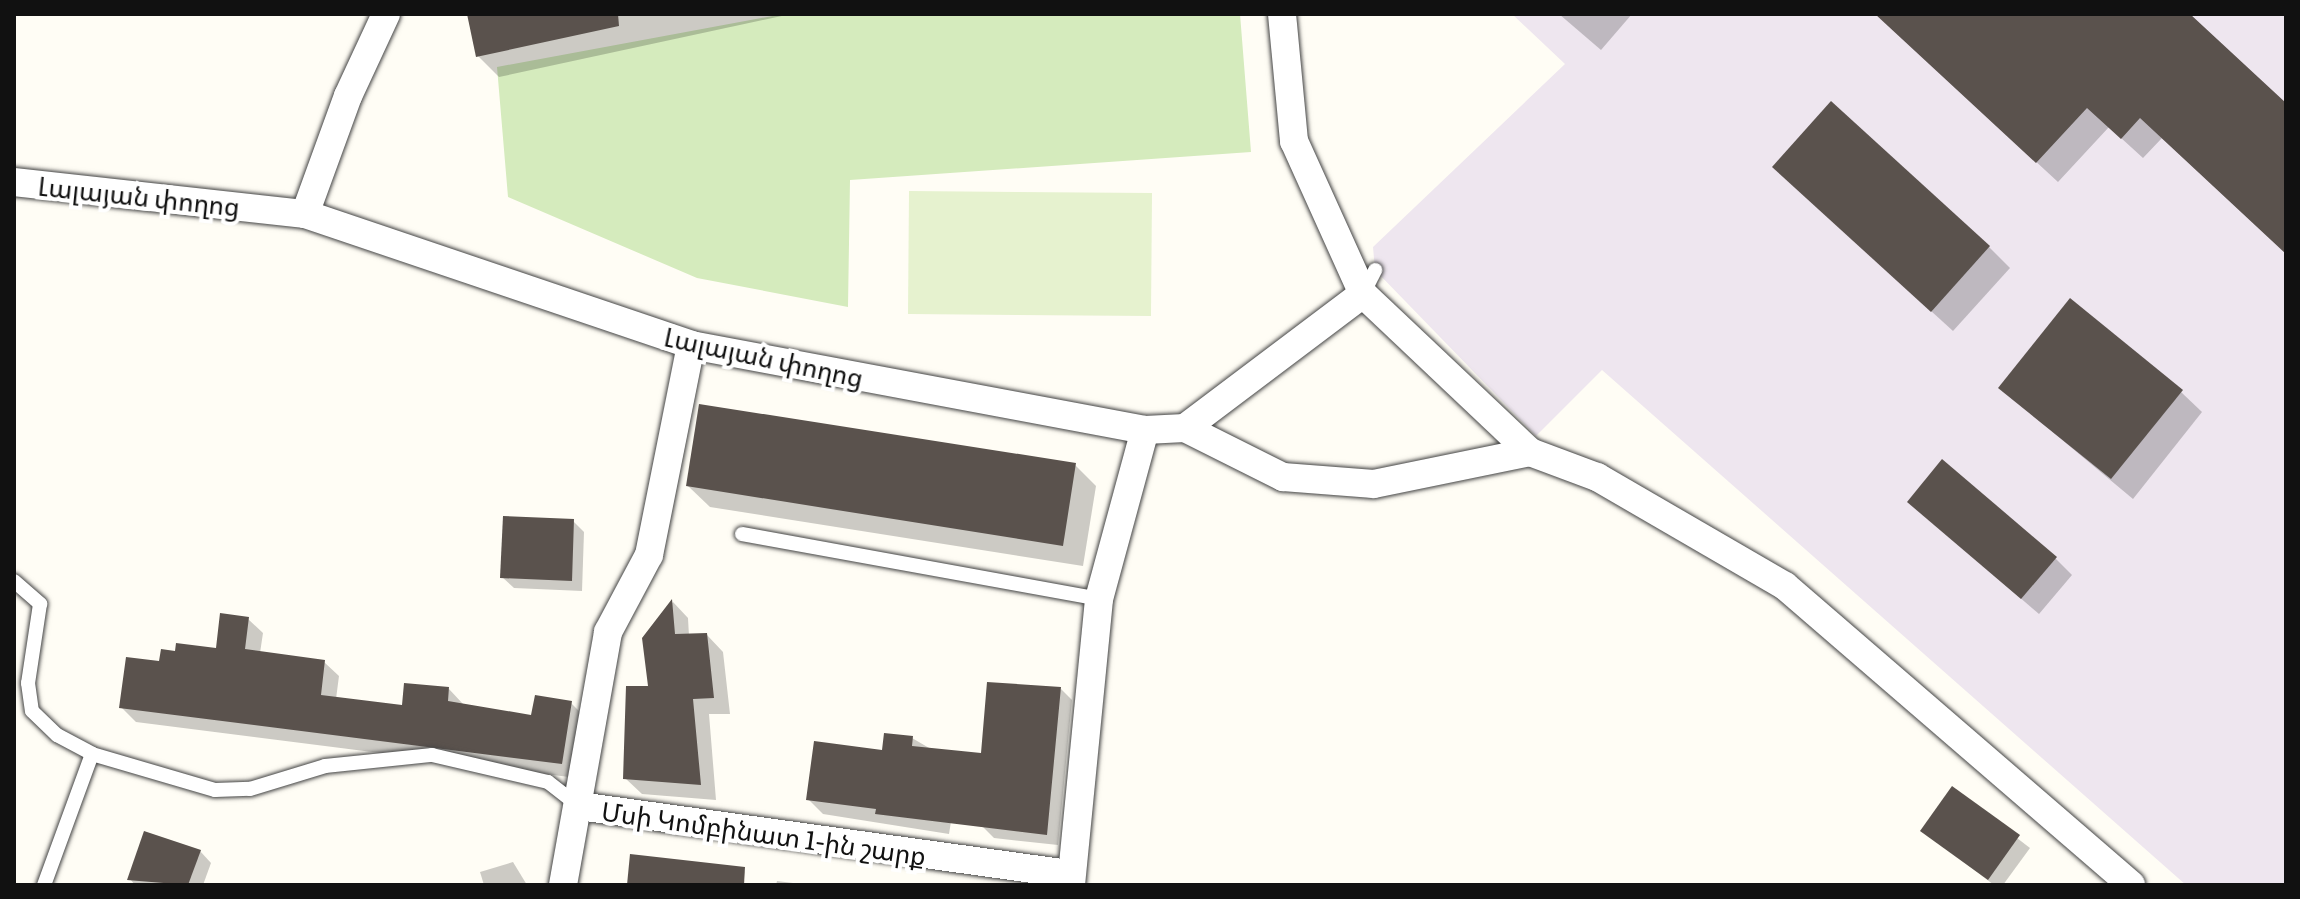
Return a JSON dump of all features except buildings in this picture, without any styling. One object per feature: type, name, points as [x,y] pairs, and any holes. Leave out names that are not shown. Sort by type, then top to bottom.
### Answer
[{"type":"street","points":[[305,214],[348,96],[386,14]]},
{"type":"street","points":[[1282,14],[1294,141],[1369,282],[1530,452],[1597,477],[1785,586],[2131,885]]},
{"type":"street","name":"Լալայան փողոց","points":[[14,182],[305,214],[691,345],[1145,430],[1185,428]]},
{"type":"street","points":[[1369,282],[1185,428],[1283,477],[1374,484],[1530,452]]},
{"type":"street","points":[[563,885],[608,632],[649,555],[691,345]]},
{"type":"street","points":[[1071,880],[1099,599],[1145,430]]},
{"type":"street","name":"Մսի Կոմբինատ 1-ին շարք","points":[[579,806],[1071,880]]},
{"type":"lane","points":[[742,534],[1099,599]]},
{"type":"lane","name":"Մսի Կոմբինատ 1-ին շարք","points":[[14,581],[40,604],[28,683],[32,711],[57,735],[92,754],[215,790],[250,789],[325,766],[432,755],[548,782],[579,806]]},
{"type":"lane","points":[[44,885],[92,754]]},
{"type":"shaded area","points":[[1512,14],[2286,14],[2286,885],[2186,885],[1602,370],[1536,436],[1375,270],[1373,247],[1565,64]]},
{"type":"green space","points":[[783,14],[1240,14],[1251,152],[850,180],[848,307],[697,278],[508,197],[497,67]]},
{"type":"green space","points":[[909,191],[1152,193],[1151,316],[908,314]]}]
